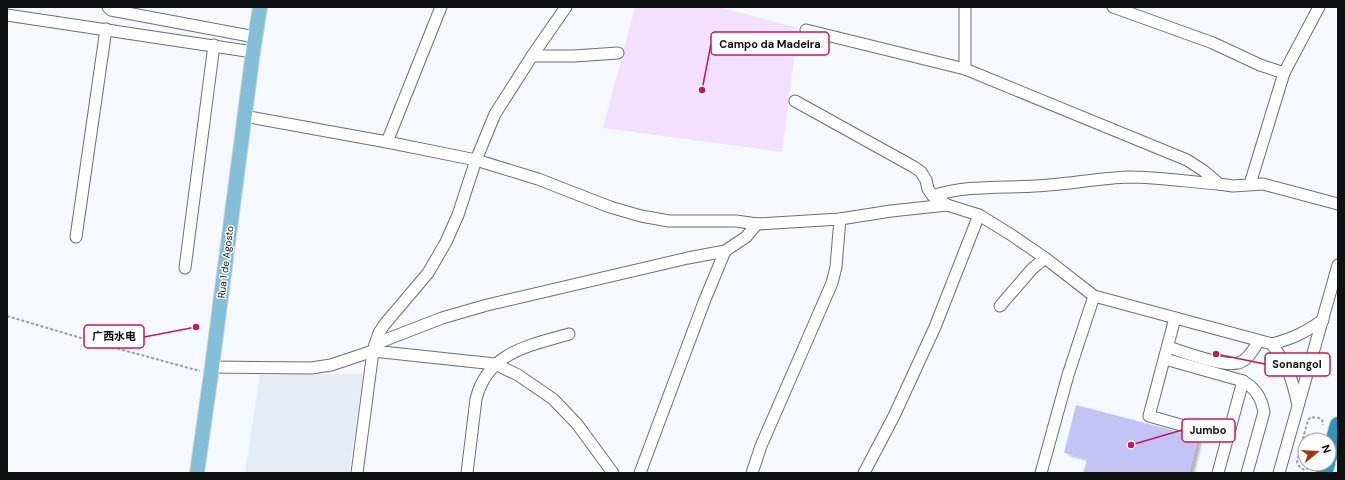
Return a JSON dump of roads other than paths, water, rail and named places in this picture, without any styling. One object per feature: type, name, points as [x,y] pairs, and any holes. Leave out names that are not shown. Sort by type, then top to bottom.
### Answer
[{"type":"main road","name":"Rua 1 de Agosto","points":[[197,473],[212,370],[252,52],[260,7]]},
{"type":"street","points":[[108,7],[111,10],[133,11],[255,37]]},
{"type":"street","points":[[387,142],[441,7]]},
{"type":"street","points":[[357,473],[374,348],[382,328],[428,273],[446,242],[458,215],[476,160],[496,114],[532,56],[566,7]]},
{"type":"street","points":[[965,7],[965,70]]},
{"type":"street","points":[[1113,7],[1213,43],[1284,73]]},
{"type":"street","points":[[1250,184],[1284,73],[1319,7]]},
{"type":"street","points":[[7,15],[214,45],[252,52]]},
{"type":"street","points":[[76,238],[106,29]]},
{"type":"street","points":[[806,30],[965,70],[1187,160],[1204,171],[1219,184]]},
{"type":"street","points":[[185,268],[214,45]]},
{"type":"street","points":[[532,56],[574,56],[618,53]]},
{"type":"street","points":[[795,101],[914,166],[921,172],[926,180],[928,189],[933,196],[948,205],[979,215],[1010,234],[1045,258],[1094,296],[1272,344],[1292,339],[1323,320]]},
{"type":"street","points":[[244,116],[476,160],[538,179],[610,207],[641,216],[669,221],[736,221],[757,224],[840,219],[891,211],[948,205]]},
{"type":"street","points":[[933,196],[956,190],[1044,186],[1128,177],[1174,179],[1197,183],[1233,186],[1263,184],[1338,204]]},
{"type":"street","points":[[864,473],[894,416],[935,327],[979,215]]},
{"type":"street","points":[[752,473],[761,446],[832,282],[836,267],[840,219]]},
{"type":"street","points":[[212,370],[311,368],[331,365],[442,318],[487,305],[688,258],[725,251],[746,238],[757,224]]},
{"type":"street","points":[[640,473],[704,302],[725,251]]},
{"type":"street","points":[[1000,306],[1032,269],[1045,258]]},
{"type":"street","points":[[1279,473],[1338,265]]},
{"type":"street","points":[[1041,473],[1068,375],[1094,296]]},
{"type":"street","points":[[1176,318],[1150,416],[1227,438]]},
{"type":"street","points":[[467,473],[476,399],[478,390],[485,377],[495,364],[521,348],[569,334]]},
{"type":"street","points":[[1168,347],[1224,363],[1239,363],[1250,355],[1259,341]]},
{"type":"street","points":[[1272,344],[1284,362],[1292,380],[1298,406]]},
{"type":"street","points":[[374,348],[495,364],[518,376],[553,399],[577,424],[613,473]]},
{"type":"street","points":[[1165,359],[1243,381],[1258,393],[1264,412],[1247,473]]},
{"type":"street","points":[[1218,473],[1243,381]]},
{"type":"place","name":"Campo da Madeira","points":[[702,90]]},
{"type":"place","name":"广西水电","points":[[196,327]]},
{"type":"place","name":"Sonangol","points":[[1216,354]]},
{"type":"place","name":"Jumbo","points":[[1131,445]]}]
